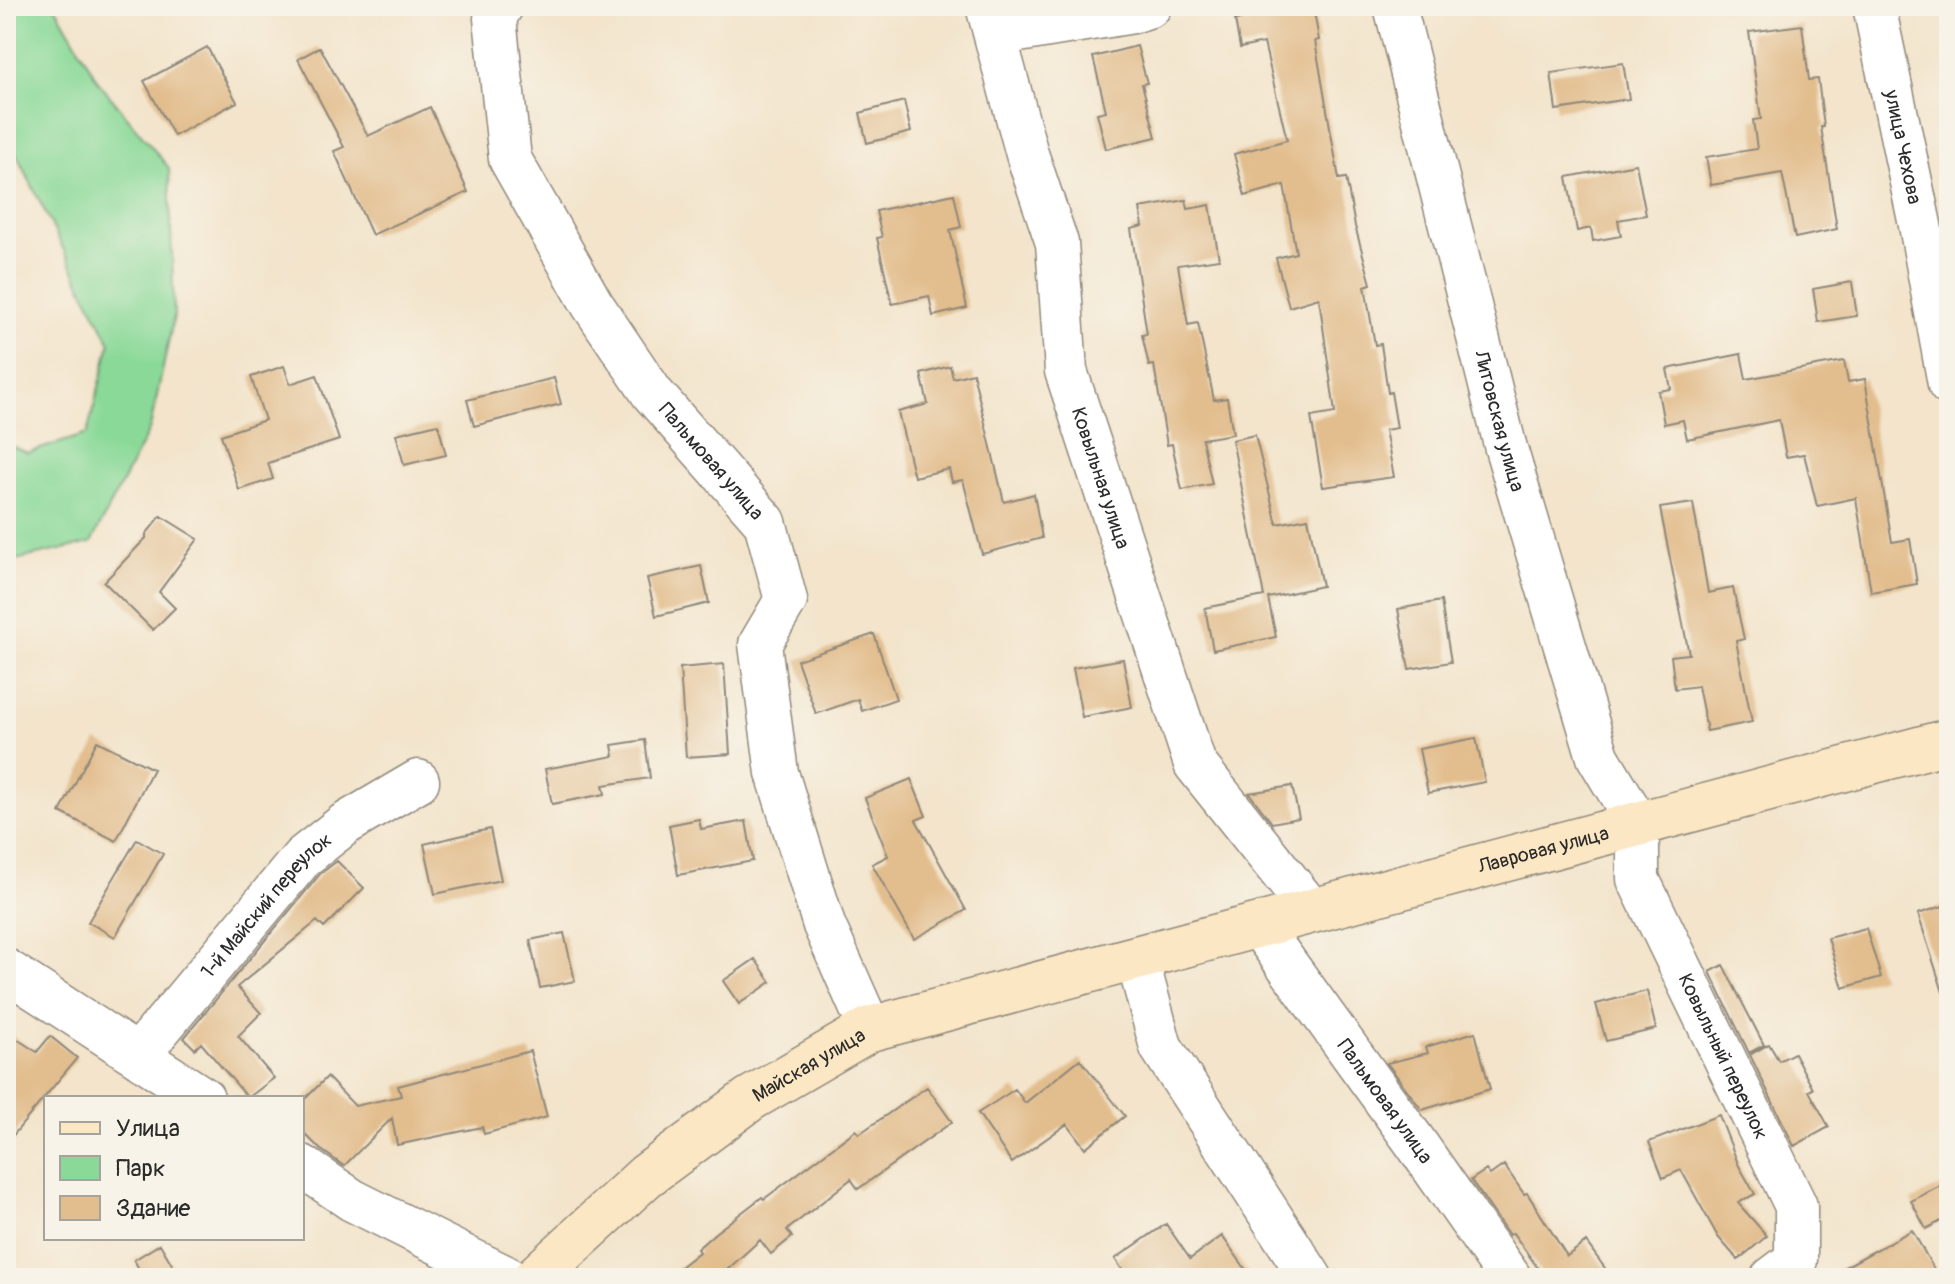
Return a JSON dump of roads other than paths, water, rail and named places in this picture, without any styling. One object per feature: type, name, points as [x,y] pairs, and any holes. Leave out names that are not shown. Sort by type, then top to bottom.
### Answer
[{"type":"street","name":"Пальмовая улица","points":[[502,6],[495,18],[510,159],[592,304],[652,393],[765,522],[786,600],[760,644],[777,773],[824,925],[870,1029]]},
{"type":"street","points":[[991,21],[1133,12],[1150,6]]},
{"type":"street","name":"Литовская улица","points":[[1395,6],[1505,445],[1598,757],[1638,824]]},
{"type":"street","name":"улица Чехова","points":[[1874,6],[1935,221],[1949,384]]},
{"type":"street","name":"Ковыльная улица","points":[[991,21],[1027,154],[1057,243],[1066,371],[1195,764],[1312,911]]},
{"type":"street","name":"Лавровая улица","points":[[1137,958],[1949,741]]},
{"type":"street","name":"1-й Майский переулок","points":[[139,1054],[303,857],[345,824],[418,781]]},
{"type":"street","name":"Ковыльный переулок","points":[[1638,824],[1638,879],[1796,1206],[1796,1260],[1772,1278]]},
{"type":"street","name":"Пальмовая улица","points":[[1259,926],[1510,1278]]},
{"type":"street","name":"Майская улица","points":[[535,1278],[646,1176],[750,1099],[870,1029],[1137,958]]},
{"type":"street","points":[[1137,958],[1161,1047],[1311,1278]]},
{"type":"street","points":[[6,970],[200,1096]]},
{"type":"street","points":[[304,1167],[352,1200],[508,1278]]}]
